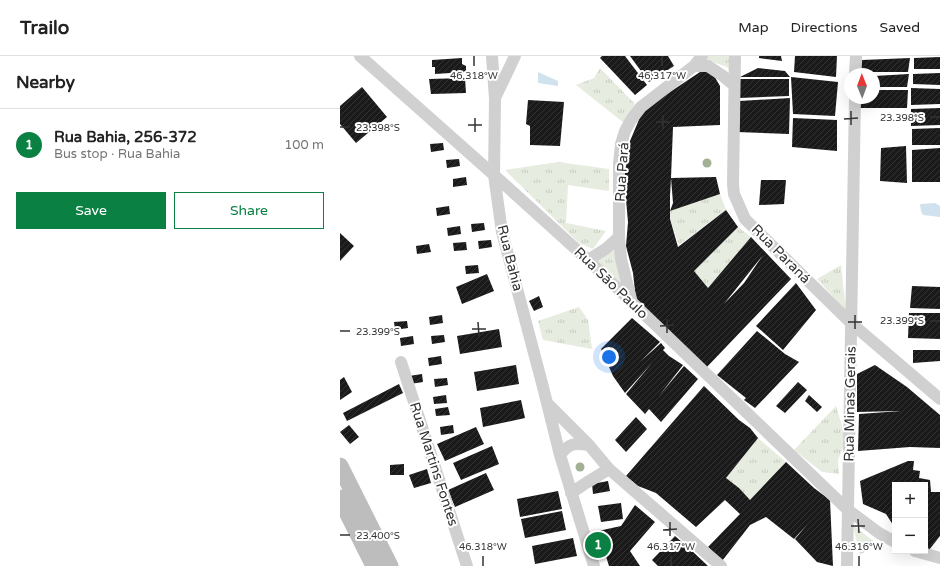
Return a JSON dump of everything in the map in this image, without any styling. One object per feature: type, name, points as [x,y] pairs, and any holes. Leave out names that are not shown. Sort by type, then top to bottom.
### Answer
[{"type":"main road","points":[[340,466],[390,566]]},
{"type":"main road","points":[[340,498],[374,566]]},
{"type":"street","name":"Rua São Paulo","points":[[360,56],[588,260],[632,304],[848,510],[879,533],[892,540]]},
{"type":"street","name":"Rua Bahia","points":[[492,56],[495,99],[494,175],[502,232],[571,493]]},
{"type":"street","points":[[495,99],[515,56]]},
{"type":"street","name":"Rua Pará","points":[[632,304],[621,259],[619,237],[621,144],[625,130],[641,107],[694,66],[702,56]]},
{"type":"street","name":"Rua Paraná","points":[[735,56],[733,184],[734,194],[745,219],[851,323],[940,399]]},
{"type":"street","points":[[855,68],[856,56]]},
{"type":"street","points":[[694,66],[708,66],[734,85]]},
{"type":"street","name":"Rua Minas Gerais","points":[[847,566],[855,104]]},
{"type":"street","points":[[588,260],[607,248],[619,237]]},
{"type":"street","name":"Rua Martins Fontes","points":[[401,362],[467,566]]},
{"type":"street","points":[[548,404],[589,445],[609,469],[721,566]]},
{"type":"street","points":[[560,455],[565,448],[570,445],[576,443],[589,445]]},
{"type":"street","points":[[594,566],[571,493],[609,469]]},
{"type":"street","points":[[926,554],[940,558]]},
{"type":"green space","points":[[708,56],[734,56],[733,75],[727,67],[704,59]]},
{"type":"green space","points":[[600,68],[635,104],[624,123],[576,85],[594,78]]},
{"type":"green space","points":[[558,162],[609,169],[609,191],[568,185],[566,223],[606,231],[593,249],[579,243],[505,170]]},
{"type":"green space","points":[[720,194],[726,210],[679,245],[670,219],[670,211]]},
{"type":"green space","points":[[738,227],[751,237],[708,288],[694,271]]},
{"type":"green space","points":[[618,249],[623,288],[594,261]]},
{"type":"green space","points":[[841,265],[846,311],[817,279]]},
{"type":"green space","points":[[579,307],[588,320],[592,349],[543,340],[538,321]]},
{"type":"green space","points":[[836,406],[846,440],[838,460],[839,474],[822,472],[794,450]]},
{"type":"green space","points":[[758,438],[786,462],[750,500],[739,488],[726,478]]},
{"type":"green space","points":[[853,525],[877,544],[860,555]]},
{"type":"water","points":[[538,72],[558,81],[558,86],[538,83]]},
{"type":"water","points":[[935,203],[940,206],[940,217],[923,215],[920,204]]},
{"type":"building","points":[[602,56],[625,56],[647,85],[635,95],[600,58]]},
{"type":"building","points":[[630,56],[668,56],[674,66],[649,82]]},
{"type":"building","points":[[759,56],[781,56],[782,61],[759,58]]},
{"type":"building","points":[[795,56],[837,56],[836,77],[794,72]]},
{"type":"building","points":[[940,57],[940,69],[914,69],[914,58]]},
{"type":"building","points":[[462,58],[462,64],[466,66],[466,72],[435,74],[435,67],[432,67],[432,60]]},
{"type":"building","points":[[910,58],[908,72],[880,72],[880,68],[861,68],[862,60]]},
{"type":"building","points":[[758,68],[785,71],[790,77],[740,77]]},
{"type":"building","points":[[703,70],[713,74],[720,86],[720,125],[673,127],[670,219],[678,247],[726,210],[738,227],[694,271],[708,288],[751,237],[791,279],[705,369],[636,300],[633,273],[626,246],[628,222],[624,177],[630,141],[643,110]],"holes":[[[763,255],[744,283],[724,304]]]},
{"type":"building","points":[[940,73],[940,85],[913,84],[913,74]]},
{"type":"building","points":[[909,74],[907,87],[880,87],[880,76]]},
{"type":"building","points":[[791,77],[838,82],[835,116],[793,114]]},
{"type":"building","points":[[465,78],[466,93],[431,94],[429,79]]},
{"type":"building","points":[[740,79],[789,79],[789,96],[739,98]]},
{"type":"building","points":[[362,87],[387,117],[356,143],[340,124],[340,106]]},
{"type":"building","points":[[911,88],[940,89],[940,104],[911,105]]},
{"type":"building","points":[[880,90],[908,90],[907,108],[860,108],[860,104],[880,104]]},
{"type":"building","points":[[790,98],[789,134],[737,132],[739,101]]},
{"type":"building","points":[[528,100],[564,102],[560,146],[530,145],[530,126],[526,124]]},
{"type":"building","points":[[940,108],[940,125],[911,126],[911,109]]},
{"type":"building","points":[[793,118],[837,120],[837,151],[792,147]]},
{"type":"building","points":[[940,128],[940,145],[912,145],[912,129]]},
{"type":"building","points":[[443,143],[444,150],[431,152],[430,144]]},
{"type":"building","points":[[906,146],[907,183],[880,181],[881,148]]},
{"type":"building","points":[[940,148],[940,182],[912,182],[912,150]]},
{"type":"building","points":[[459,159],[460,166],[447,168],[446,160]]},
{"type":"building","points":[[466,177],[467,185],[453,187],[453,179]]},
{"type":"building","points":[[716,177],[720,194],[670,211],[673,203],[671,178]]},
{"type":"building","points":[[761,180],[786,180],[784,204],[759,205]]},
{"type":"building","points":[[449,206],[450,214],[437,216],[436,208]]},
{"type":"building","points":[[484,223],[485,230],[472,232],[471,224]]},
{"type":"building","points":[[460,226],[461,234],[448,236],[447,228]]},
{"type":"building","points":[[340,233],[354,246],[340,261]]},
{"type":"building","points":[[491,240],[492,247],[479,249],[478,241]]},
{"type":"building","points":[[466,242],[467,250],[454,251],[453,243]]},
{"type":"building","points":[[429,244],[431,252],[417,254],[416,246]]},
{"type":"building","points":[[478,265],[479,273],[466,274],[465,266]]},
{"type":"building","points":[[487,274],[494,291],[462,304],[456,287]]},
{"type":"building","points":[[796,283],[816,310],[783,350],[756,326]]},
{"type":"building","points":[[912,286],[940,287],[940,309],[910,308]]},
{"type":"building","points":[[539,296],[543,307],[534,311],[529,301]]},
{"type":"building","points":[[909,313],[940,313],[940,339],[908,338]]},
{"type":"building","points":[[442,315],[443,323],[430,325],[429,317]]},
{"type":"building","points":[[632,318],[660,342],[641,361],[661,343],[665,348],[663,350],[669,356],[683,365],[659,396],[684,366],[698,379],[661,422],[649,409],[645,414],[626,394],[652,363],[625,393],[613,376],[601,349]]},
{"type":"building","points":[[407,321],[408,328],[395,330],[394,322]]},
{"type":"building","points":[[499,329],[502,347],[460,354],[457,336]]},
{"type":"building","points":[[757,331],[785,354],[799,362],[755,408],[744,400],[746,398],[717,375]]},
{"type":"building","points":[[444,335],[445,342],[432,344],[431,336]]},
{"type":"building","points":[[413,336],[414,344],[401,346],[400,338]]},
{"type":"building","points":[[913,350],[940,350],[940,361],[913,363]]},
{"type":"building","points":[[441,356],[442,364],[429,366],[428,358]]},
{"type":"building","points":[[516,365],[519,384],[477,391],[474,372]]},
{"type":"building","points":[[875,365],[907,387],[940,415],[940,448],[910,447],[858,451],[859,414],[901,411],[857,412],[857,374]]},
{"type":"building","points":[[422,374],[423,382],[410,384],[409,376]]},
{"type":"building","points":[[344,377],[352,392],[340,400],[340,380]]},
{"type":"building","points":[[447,378],[448,385],[435,387],[434,379]]},
{"type":"building","points":[[798,382],[807,390],[785,413],[776,406]]},
{"type":"building","points":[[399,384],[403,393],[347,421],[343,413]]},
{"type":"building","points":[[704,386],[739,420],[750,428],[758,438],[726,478],[739,488],[750,500],[786,462],[814,488],[830,500],[833,566],[817,562],[795,539],[807,525],[794,539],[766,517],[750,525],[722,561],[708,547],[740,514],[725,500],[696,527],[656,493],[638,486],[626,476]]},
{"type":"building","points":[[446,395],[447,403],[434,404],[433,397]]},
{"type":"building","points":[[809,395],[822,407],[817,412],[805,401]]},
{"type":"building","points":[[521,400],[525,418],[483,427],[480,408]]},
{"type":"building","points":[[448,407],[450,415],[436,416],[435,409]]},
{"type":"building","points":[[636,417],[647,429],[626,452],[615,440]]},
{"type":"building","points":[[349,425],[359,437],[350,444],[340,432]]},
{"type":"building","points":[[453,425],[454,433],[441,435],[440,427]]},
{"type":"building","points":[[476,427],[484,444],[445,461],[437,444]]},
{"type":"building","points":[[492,446],[499,464],[461,480],[453,463]]},
{"type":"building","points":[[908,461],[914,461],[913,470],[920,471],[919,478],[930,480],[931,492],[940,492],[940,536],[929,550],[928,482],[892,482],[892,523],[886,514],[863,504],[860,481]]},
{"type":"building","points":[[404,464],[404,475],[390,475],[390,465]]},
{"type":"building","points":[[427,469],[431,483],[414,488],[409,475]]},
{"type":"building","points":[[486,473],[494,490],[455,507],[448,490]]},
{"type":"building","points":[[608,481],[610,491],[593,494],[592,484]]},
{"type":"building","points":[[558,491],[562,509],[520,517],[517,499]]},
{"type":"building","points":[[621,503],[623,519],[601,522],[598,506]]},
{"type":"building","points":[[635,505],[655,522],[630,551],[640,566],[609,566],[598,531],[621,526]]},
{"type":"building","points":[[562,511],[566,530],[525,538],[521,519]]},
{"type":"building","points":[[675,536],[708,566],[658,566],[652,560]]},
{"type":"building","points":[[573,538],[577,556],[535,564],[532,546]]},
{"type":"place","name":"Rua Bahia, 256-372","points":[[598,545]]}]
